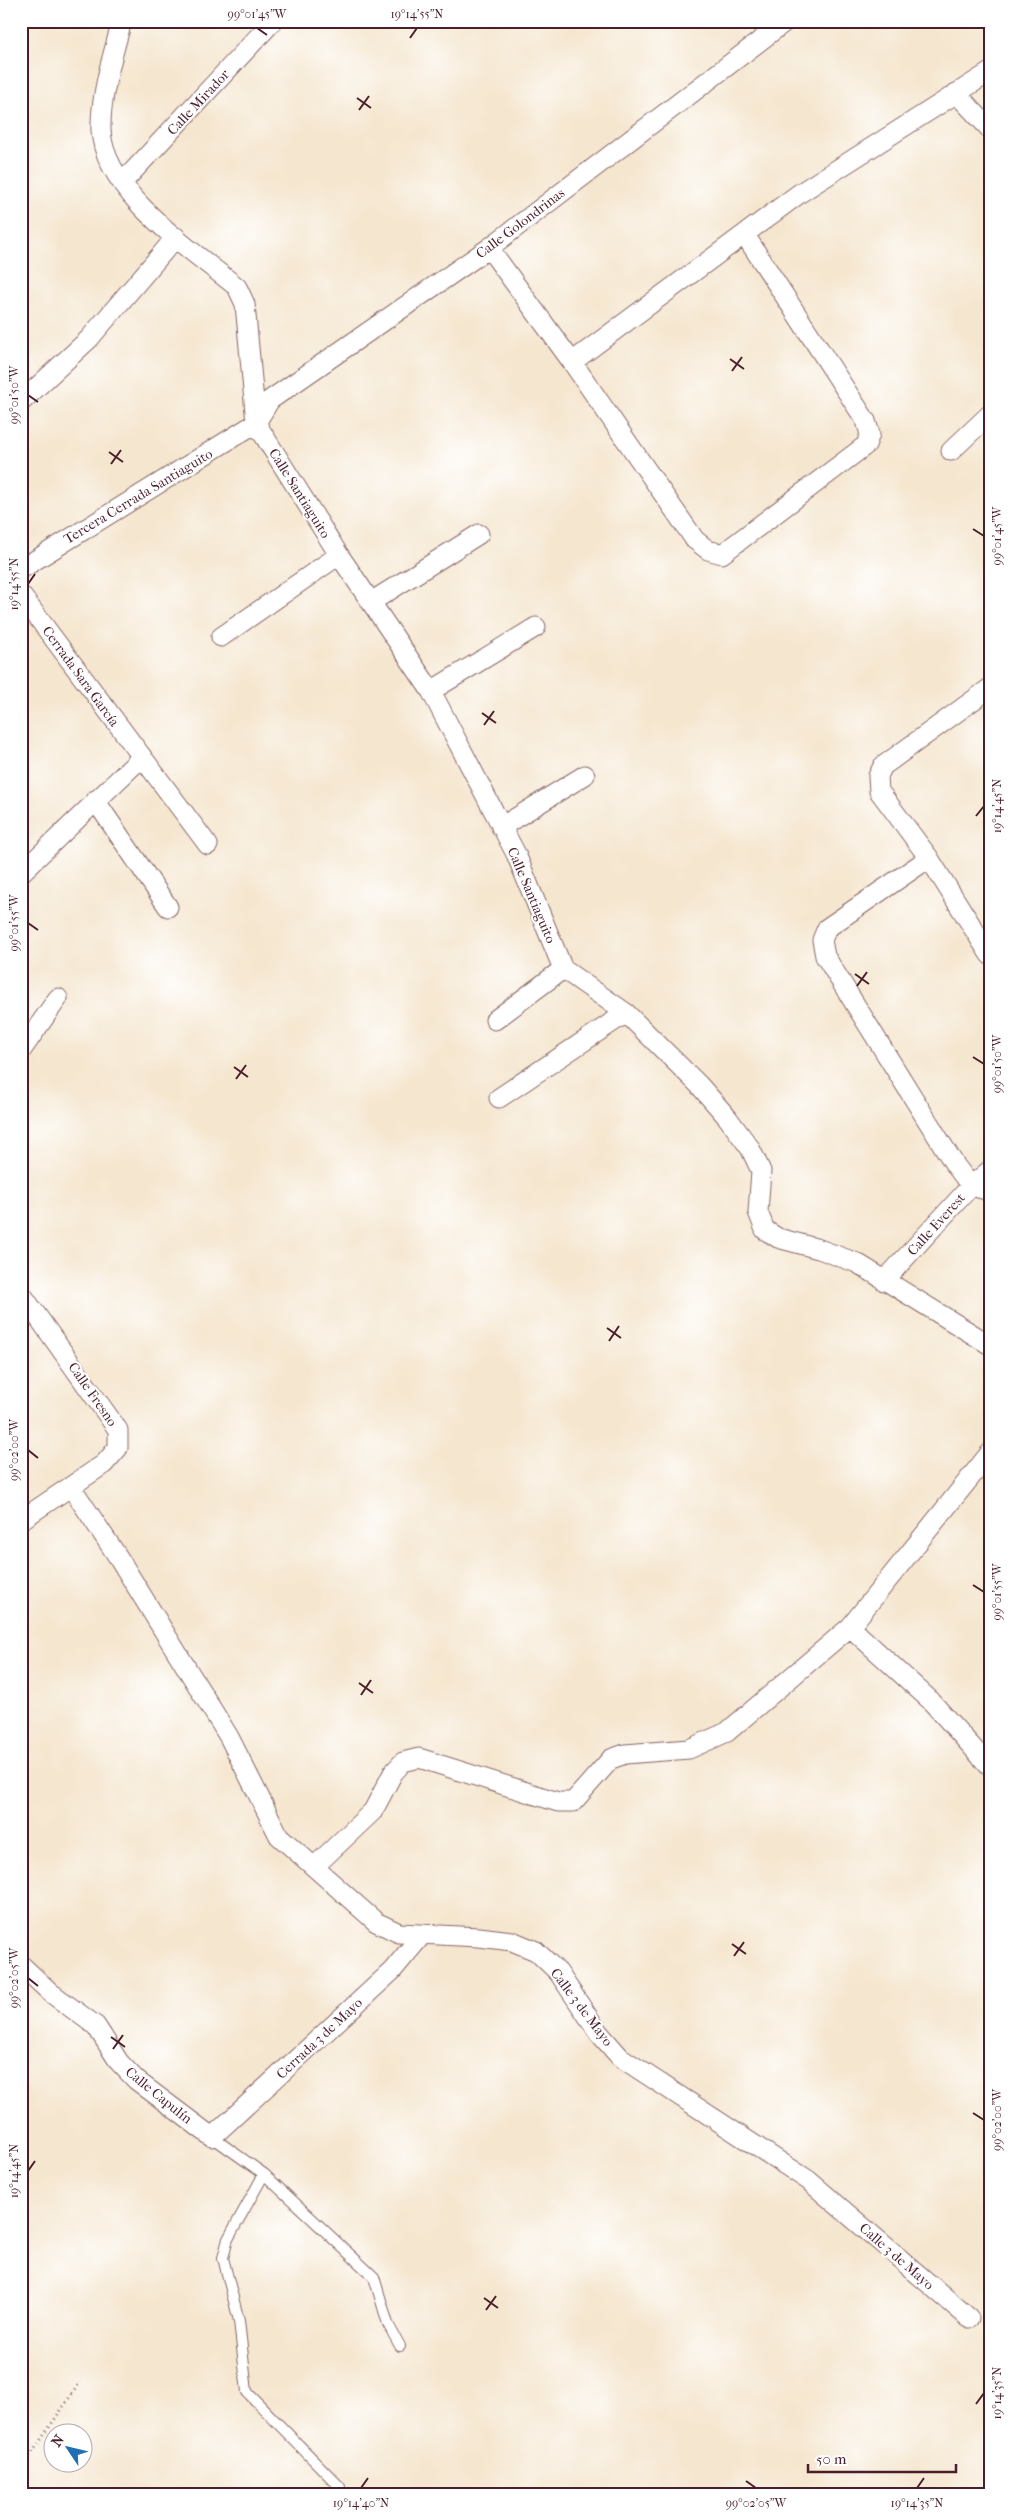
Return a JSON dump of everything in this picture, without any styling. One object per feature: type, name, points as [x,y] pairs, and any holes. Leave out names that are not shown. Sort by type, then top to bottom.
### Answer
[{"type":"street","name":"Calle Santiaguito","points":[[122,21],[108,71],[101,130],[106,156],[122,184],[149,216],[237,288],[245,304],[256,423],[339,555],[431,690],[516,854],[563,969]]},
{"type":"street","name":"Calle Mirador","points":[[122,184],[273,21]]},
{"type":"street","name":"Calle Golondrinas","points":[[256,423],[270,400],[489,248],[786,21]]},
{"type":"street","points":[[572,362],[745,236],[800,193],[990,72]]},
{"type":"street","points":[[956,93],[990,129]]},
{"type":"street","points":[[489,248],[572,362],[695,540],[708,550],[722,554],[866,445],[870,434],[866,421],[745,236]]},
{"type":"street","points":[[21,402],[89,339],[176,237]]},
{"type":"street","points":[[950,451],[990,414]]},
{"type":"street","name":"Tercera Cerrada Santiaguito","points":[[21,569],[256,423]]},
{"type":"street","points":[[371,602],[479,534]]},
{"type":"street","points":[[221,638],[339,555]]},
{"type":"street","name":"Cerrada Sara García","points":[[21,595],[208,846]]},
{"type":"street","points":[[431,690],[536,628]]},
{"type":"street","points":[[990,688],[883,766],[878,776],[879,792],[929,858],[990,955]]},
{"type":"street","points":[[21,873],[95,800],[141,758]]},
{"type":"street","points":[[501,826],[585,775]]},
{"type":"street","points":[[95,800],[168,908]]},
{"type":"street","points":[[929,858],[827,928],[822,940],[825,956],[955,1166],[971,1186],[990,1191]]},
{"type":"street","points":[[495,1020],[563,969],[626,1013],[699,1085],[727,1117],[750,1148],[761,1171],[758,1212],[765,1230],[778,1238],[857,1262],[884,1281],[990,1345]]},
{"type":"street","points":[[21,1051],[58,998]]},
{"type":"street","points":[[499,1098],[626,1013]]},
{"type":"street","name":"Calle Everest","points":[[884,1281],[971,1186],[990,1170]]},
{"type":"street","name":"Calle Fresno","points":[[21,1292],[118,1430],[118,1448],[104,1464],[72,1488],[21,1520]]},
{"type":"street","points":[[315,1866],[373,1811],[394,1773],[403,1762],[419,1758],[558,1802],[573,1802],[611,1759],[625,1754],[689,1749],[727,1732],[850,1627],[990,1453]]},
{"type":"street","name":"Calle 3 de Mayo","points":[[72,1488],[120,1560],[229,1737],[279,1836],[376,1922],[399,1933],[479,1937],[512,1941],[536,1951],[558,1972],[599,2033],[620,2057],[808,2180],[969,2318]]},
{"type":"street","points":[[850,1627],[930,1700],[990,1767]]},
{"type":"street","name":"Cerrada 3 de Mayo","points":[[212,2137],[392,1971],[422,1935]]},
{"type":"street","name":"Calle Capulín","points":[[21,1965],[51,1993],[96,2026],[119,2062],[136,2080],[212,2137]]},
{"type":"lane","name":"Calle Capulín","points":[[212,2137],[264,2174],[374,2277],[388,2324],[400,2346]]},
{"type":"lane","points":[[264,2174],[228,2238],[223,2258],[239,2321],[247,2392],[340,2487]]},
{"type":"path","points":[[21,2470],[80,2382]]}]
